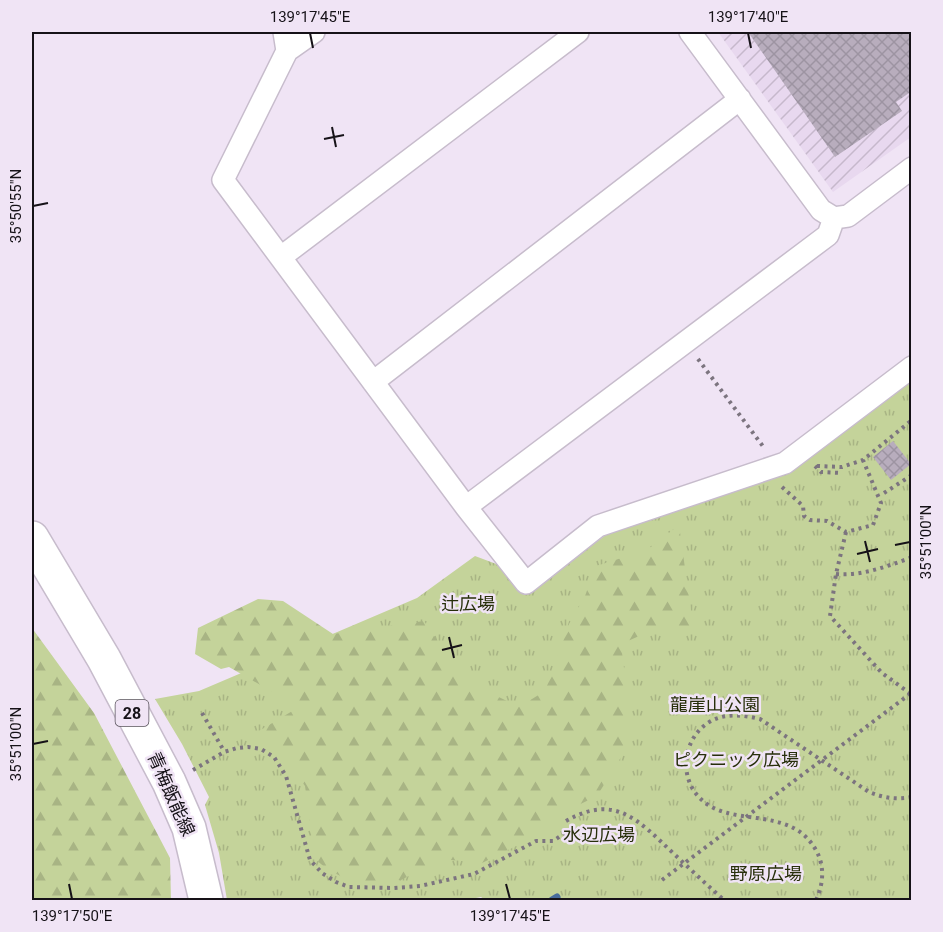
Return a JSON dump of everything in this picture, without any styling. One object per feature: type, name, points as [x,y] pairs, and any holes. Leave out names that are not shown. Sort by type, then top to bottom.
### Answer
[{"type":"main road","name":"青梅飯能線","points":[[32,537],[104,659],[169,782],[189,828],[206,900]]},
{"type":"street","points":[[314,32],[285,41],[223,180],[466,507],[526,583],[598,526],[780,477],[817,441],[912,368]]},
{"type":"street","points":[[281,258],[578,32]]},
{"type":"street","points":[[690,32],[821,210],[834,218],[848,216],[912,168]]},
{"type":"street","points":[[374,382],[740,99]]},
{"type":"street","points":[[466,507],[828,235],[834,218]]},
{"type":"path","points":[[686,343],[803,506],[804,516],[810,520],[827,521],[846,532],[873,525],[881,503],[863,460]]},
{"type":"path","points":[[842,467],[842,475],[821,472],[815,465],[842,467],[863,460],[912,420]]},
{"type":"path","points":[[884,493],[912,475]]},
{"type":"path","points":[[662,880],[911,694],[882,673],[830,616],[836,574],[846,532]]},
{"type":"path","points":[[836,574],[849,575],[880,569],[910,558]]},
{"type":"path","points":[[202,713],[224,752]]},
{"type":"path","points":[[816,900],[820,890],[822,868],[818,854],[810,840],[800,831],[789,825],[722,811],[706,804],[697,796],[686,771],[686,758],[694,736],[701,728],[711,721],[728,716],[742,715],[760,718],[870,792],[895,799],[912,797]]},
{"type":"path","points":[[169,782],[224,752],[248,747],[261,749],[274,757],[286,776],[310,860],[322,873],[349,887],[420,886],[474,874],[536,841],[553,841],[571,829]]},
{"type":"path","points":[[566,821],[582,812],[607,809],[621,812],[640,821],[724,900]]},
{"type":"shaded area","points":[[718,32],[911,32],[911,137],[833,192]]},
{"type":"green space","name":"龍崖山公園","points":[[911,382],[911,900],[485,900],[481,897],[466,900],[227,900],[219,853],[205,805],[209,797],[182,744],[155,699],[199,691],[417,598],[475,556],[499,565],[523,594],[610,532],[791,472]]},
{"type":"green space","points":[[679,525],[693,626],[687,631],[655,629],[621,644],[629,708],[623,754],[597,796],[566,811],[538,835],[482,863],[441,859],[401,880],[352,882],[327,869],[315,859],[305,786],[289,764],[259,731],[299,707],[229,667],[221,669],[195,654],[198,628],[258,599],[283,601],[333,634],[424,621],[464,680],[519,707],[545,691],[569,624],[585,596],[596,566],[647,550]]},
{"type":"green space","points":[[32,628],[94,713],[170,858],[171,900],[32,900]]},
{"type":"building","points":[[748,32],[912,32],[912,91],[896,102],[902,111],[835,157]]},
{"type":"building","points":[[893,441],[911,464],[891,480],[873,457]]},
{"type":"waterway","points":[[552,900],[557,897]]},
{"type":"park label","name":"辻広場","points":[[468,604]]},
{"type":"park label","name":"ピクニック広場","points":[[736,760]]},
{"type":"park label","name":"水辺広場","points":[[599,835]]},
{"type":"park label","name":"野原広場","points":[[766,874]]}]
